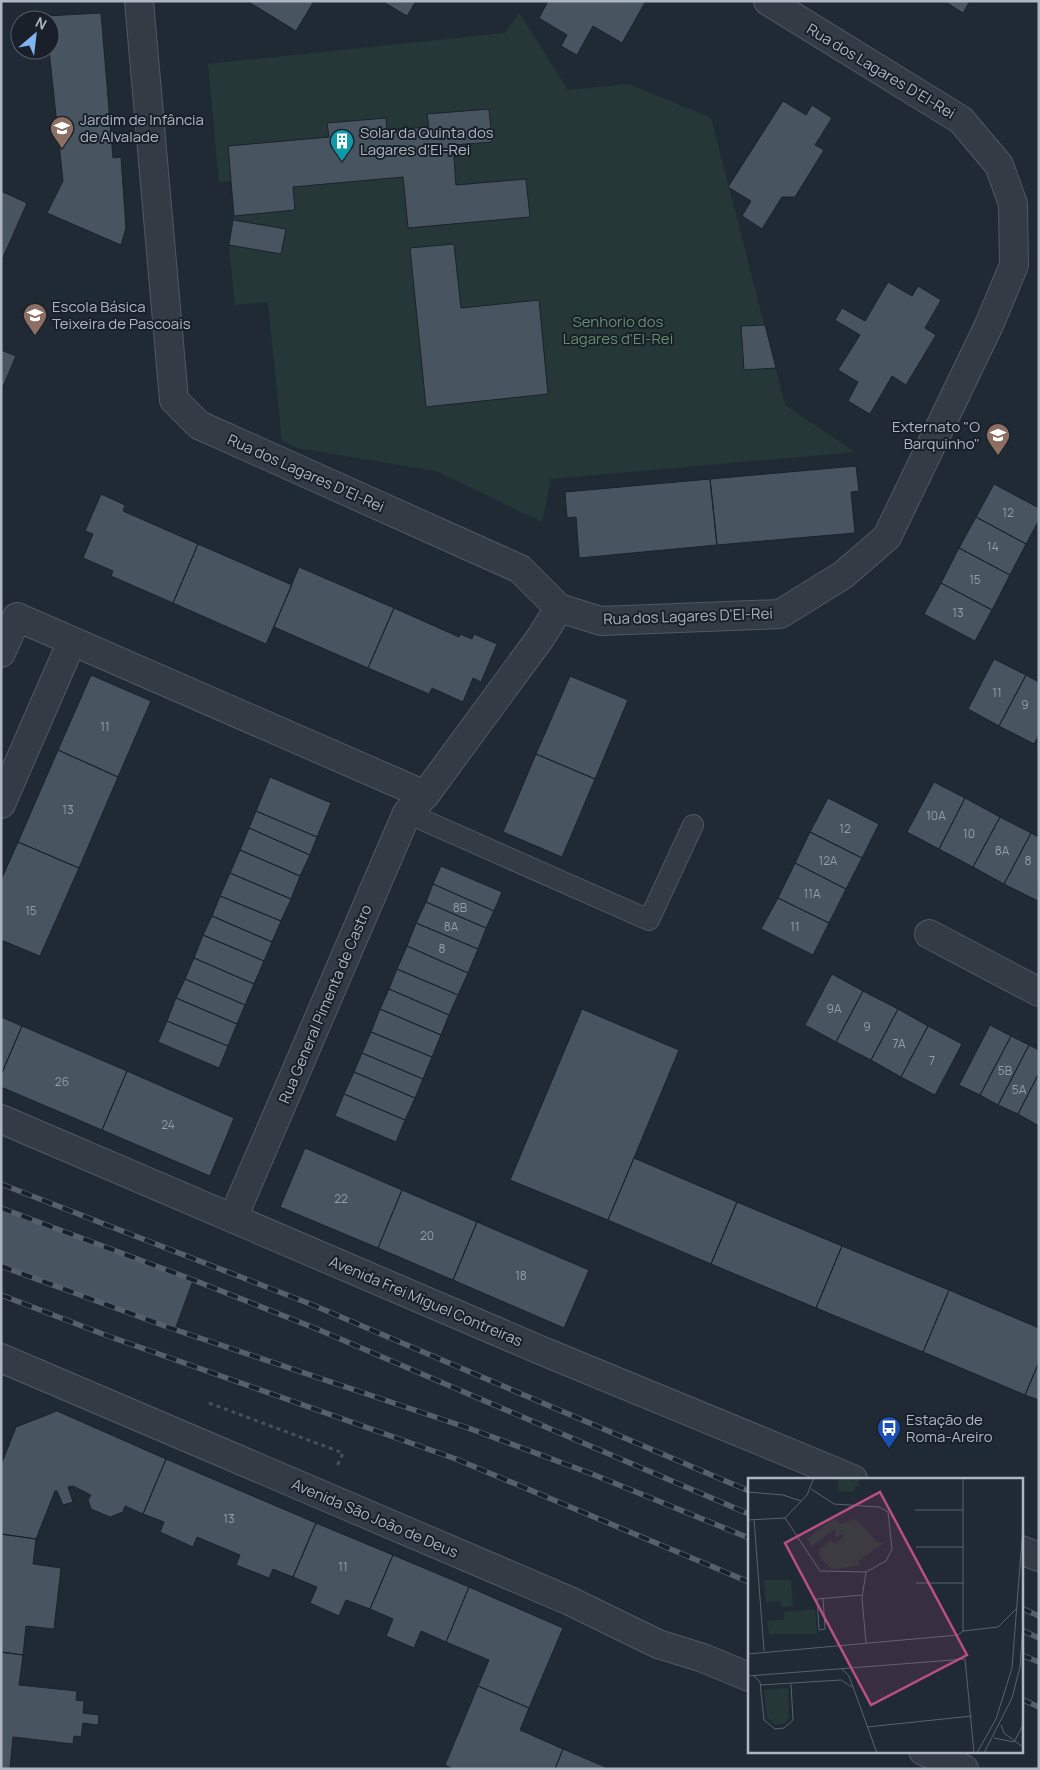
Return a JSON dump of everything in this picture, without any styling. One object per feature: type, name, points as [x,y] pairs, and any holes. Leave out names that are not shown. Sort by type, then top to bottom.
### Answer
[{"type":"street","name":"Rua dos Lagares D'El-Rei","points":[[139,1],[174,400],[199,425],[520,569],[559,608],[601,620],[780,614],[843,575],[887,537],[989,325],[1014,265],[1013,204],[999,165],[962,120],[768,1]]},
{"type":"street","name":"Rua General Pimenta de Castro","points":[[233,1218],[416,804],[541,637],[559,608]]},
{"type":"street","points":[[1,653],[17,616],[416,804]]},
{"type":"street","points":[[1,804],[72,641]]},
{"type":"street","points":[[930,934],[1039,992]]},
{"type":"street","name":"Avenida Frei Miguel Contreiras","points":[[1,1119],[617,1382],[851,1478]]},
{"type":"street","name":"Avenida São João de Deus","points":[[1,1358],[561,1598],[658,1644],[703,1658],[748,1677]]},
{"type":"street","points":[[1022,1550],[1039,1557]]},
{"type":"street","points":[[925,1752],[964,1769]]},
{"type":"lane","points":[[416,804],[649,920],[693,825]]},
{"type":"green space","name":"Senhorio dos Lagares d'El-Rei","points":[[519,13],[568,90],[629,84],[711,118],[785,405],[855,452],[551,479],[542,522],[436,471],[297,448],[282,441],[268,302],[235,305],[229,245],[281,254],[286,229],[233,220],[234,216],[295,210],[293,187],[403,177],[408,228],[530,217],[526,179],[456,185],[453,145],[492,142],[488,109],[427,114],[429,127],[387,130],[386,118],[328,123],[329,137],[228,146],[231,181],[219,182],[208,64],[505,33]]},
{"type":"building","points":[[247,1],[314,1],[296,31]]},
{"type":"building","points":[[382,1],[416,1],[407,16]]},
{"type":"building","points":[[548,1],[646,1],[622,43],[593,26],[577,55],[561,46],[567,35],[539,18]]},
{"type":"building","points":[[944,1],[970,1],[963,13]]},
{"type":"building","points":[[101,13],[113,158],[121,157],[126,228],[121,245],[47,213],[63,181],[50,60],[60,60],[60,15]]},
{"type":"building","points":[[783,101],[806,115],[812,105],[832,118],[815,145],[824,150],[795,197],[782,197],[762,229],[742,216],[751,201],[728,187]]},
{"type":"building","name":"Solar da Quinta dos Lagares d'El-Rei","points":[[489,109],[492,142],[453,145],[456,185],[526,179],[530,217],[408,228],[403,177],[293,187],[295,210],[234,216],[228,146],[329,137],[327,123],[386,118],[387,130],[429,127],[427,114]]},
{"type":"building","points":[[1,191],[27,203],[1,262]]},
{"type":"building","points":[[233,220],[286,229],[281,254],[229,245]]},
{"type":"building","points":[[454,244],[461,308],[539,300],[548,394],[426,407],[410,248]]},
{"type":"building","points":[[888,282],[912,296],[918,286],[941,300],[925,328],[936,335],[906,385],[892,376],[870,414],[848,401],[858,382],[838,370],[860,335],[835,320],[842,308],[865,321]]},
{"type":"building","points":[[765,325],[776,368],[744,370],[741,326]]},
{"type":"building","points":[[1,350],[16,356],[1,391]]},
{"type":"building","points":[[856,466],[859,491],[851,492],[855,533],[717,545],[710,479]]},
{"type":"building","points":[[710,479],[717,545],[579,558],[576,517],[567,518],[565,492]]},
{"type":"building","points":[[994,484],[1039,508],[1039,520],[1026,544],[976,517]]},
{"type":"building","points":[[101,494],[125,505],[123,511],[198,544],[173,603],[111,576],[113,571],[83,558],[93,534],[85,531]]},
{"type":"building","points":[[976,517],[1026,544],[1010,575],[959,548]]},
{"type":"building","points":[[198,544],[292,585],[266,644],[173,603]]},
{"type":"building","points":[[959,548],[1010,575],[992,610],[941,583]]},
{"type":"building","points":[[299,567],[394,608],[368,668],[274,627]]},
{"type":"building","points":[[941,583],[992,610],[975,641],[924,614]]},
{"type":"building","points":[[394,608],[459,637],[460,634],[472,639],[474,634],[497,644],[481,682],[473,678],[463,702],[432,688],[429,694],[368,668]]},
{"type":"building","points":[[994,659],[1026,675],[999,726],[968,709]]},
{"type":"building","points":[[91,675],[151,701],[118,777],[58,750]]},
{"type":"building","points":[[1026,675],[1039,682],[1039,735],[1034,744],[999,726]]},
{"type":"building","points":[[570,676],[628,700],[595,779],[536,754]]},
{"type":"building","points":[[58,750],[118,777],[79,868],[18,842]]},
{"type":"building","points":[[536,754],[595,779],[562,857],[503,832]]},
{"type":"building","points":[[270,777],[331,803],[317,837],[256,811]]},
{"type":"building","points":[[934,782],[965,798],[939,849],[907,832]]},
{"type":"building","points":[[828,798],[879,824],[862,858],[810,832]]},
{"type":"building","points":[[965,798],[1000,817],[973,867],[939,849]]},
{"type":"building","points":[[256,811],[317,837],[310,855],[249,828]]},
{"type":"building","points":[[1000,817],[1031,833],[1004,884],[973,867]]},
{"type":"building","points":[[249,828],[310,855],[300,876],[240,850]]},
{"type":"building","points":[[810,832],[862,858],[846,889],[795,863]]},
{"type":"building","points":[[1031,833],[1039,837],[1038,901],[1004,884]]},
{"type":"building","points":[[18,842],[79,868],[40,956],[1,940],[1,880]]},
{"type":"building","points":[[240,850],[300,876],[291,899],[230,873]]},
{"type":"building","points":[[795,863],[846,889],[829,923],[778,898]]},
{"type":"building","points":[[441,866],[502,892],[494,911],[433,884]]},
{"type":"building","points":[[230,873],[291,899],[281,921],[220,896]]},
{"type":"building","points":[[433,884],[494,911],[486,928],[426,902]]},
{"type":"building","points":[[220,896],[281,921],[272,942],[212,916]]},
{"type":"building","points":[[778,898],[829,923],[813,955],[761,929]]},
{"type":"building","points":[[426,902],[486,928],[478,949],[416,923]]},
{"type":"building","points":[[212,916],[272,942],[264,961],[203,935]]},
{"type":"building","points":[[416,923],[478,949],[468,973],[407,946]]},
{"type":"building","points":[[203,935],[264,961],[254,984],[194,958]]},
{"type":"building","points":[[407,946],[468,973],[458,995],[397,969]]},
{"type":"building","points":[[194,958],[254,984],[245,1005],[185,979]]},
{"type":"building","points":[[397,969],[458,995],[449,1015],[389,989]]},
{"type":"building","points":[[832,974],[863,991],[836,1042],[805,1025]]},
{"type":"building","points":[[185,979],[245,1005],[237,1024],[176,998]]},
{"type":"building","points":[[389,989],[449,1015],[441,1035],[380,1009]]},
{"type":"building","points":[[863,991],[898,1009],[871,1060],[836,1042]]},
{"type":"building","points":[[176,998],[237,1024],[228,1046],[167,1021]]},
{"type":"building","points":[[380,1009],[441,1035],[432,1057],[371,1032]]},
{"type":"building","points":[[582,1009],[679,1050],[608,1220],[510,1180]]},
{"type":"building","points":[[898,1009],[928,1026],[901,1077],[871,1060]]},
{"type":"building","points":[[1,1017],[22,1026],[1,1075]]},
{"type":"building","points":[[167,1021],[228,1046],[219,1068],[158,1042]]},
{"type":"building","points":[[990,1025],[1011,1036],[980,1095],[959,1085]]},
{"type":"building","points":[[22,1026],[127,1071],[102,1130],[1,1087],[1,1075]]},
{"type":"building","points":[[928,1026],[962,1044],[935,1095],[901,1077]]},
{"type":"building","points":[[371,1032],[432,1057],[423,1079],[362,1053]]},
{"type":"building","points":[[1011,1036],[1029,1045],[998,1105],[980,1095]]},
{"type":"building","points":[[1029,1045],[1039,1050],[1039,1073],[1018,1114],[998,1105]]},
{"type":"building","points":[[362,1053],[423,1079],[415,1098],[354,1072]]},
{"type":"building","points":[[127,1071],[234,1118],[210,1176],[102,1130]]},
{"type":"building","points":[[354,1072],[415,1098],[405,1120],[344,1094]]},
{"type":"building","points":[[1039,1073],[1039,1126],[1018,1114]]},
{"type":"building","points":[[344,1094],[405,1120],[396,1142],[335,1116]]},
{"type":"building","points":[[305,1148],[402,1190],[378,1248],[280,1207]]},
{"type":"building","points":[[634,1158],[737,1202],[711,1264],[608,1220]]},
{"type":"building","points":[[402,1190],[477,1222],[453,1280],[378,1248]]},
{"type":"building","points":[[737,1202],[842,1246],[816,1308],[711,1264]]},
{"type":"building","points":[[1,1207],[194,1278],[174,1332],[1,1267]]},
{"type":"building","points":[[477,1222],[589,1270],[564,1328],[453,1280]]},
{"type":"building","points":[[842,1246],[949,1290],[923,1352],[816,1308]]},
{"type":"building","points":[[949,1290],[1039,1328],[1039,1362],[1025,1395],[923,1352]]},
{"type":"building","points":[[1039,1362],[1039,1400],[1025,1395]]},
{"type":"building","points":[[57,1411],[166,1459],[143,1514],[125,1506],[123,1512],[110,1517],[91,1509],[88,1500],[91,1495],[73,1486],[68,1487],[73,1502],[63,1505],[57,1491],[55,1491],[36,1539],[1,1534],[1,1465],[16,1427]]},
{"type":"building","points":[[166,1459],[316,1523],[293,1577],[273,1569],[269,1578],[236,1565],[240,1555],[197,1537],[193,1547],[160,1532],[164,1522],[143,1514]]},
{"type":"building","points":[[316,1523],[393,1555],[370,1609],[346,1600],[339,1616],[310,1603],[317,1587],[293,1577]]},
{"type":"building","points":[[1,1534],[36,1539],[33,1564],[61,1568],[54,1629],[26,1626],[23,1655],[1,1652]]},
{"type":"building","points":[[393,1555],[469,1587],[446,1642],[421,1631],[414,1648],[386,1636],[393,1619],[370,1609]]},
{"type":"building","points":[[469,1587],[563,1628],[529,1708],[478,1686],[489,1660],[446,1642]]},
{"type":"building","points":[[1,1652],[23,1655],[19,1685],[77,1691],[76,1700],[84,1701],[83,1713],[99,1715],[98,1725],[83,1723],[81,1737],[74,1736],[73,1744],[13,1737],[10,1769],[1,1769]]},
{"type":"building","points":[[478,1686],[529,1708],[520,1730],[563,1749],[555,1769],[453,1769],[445,1765]]},
{"type":"building","points":[[563,1749],[610,1769],[555,1769]]},
{"type":"railway","points":[[1,1184],[313,1305],[748,1491]]},
{"type":"railway","points":[[1,1208],[196,1281],[317,1329],[748,1514]]},
{"type":"railway","points":[[1,1266],[173,1329],[471,1429],[592,1474],[748,1538]]},
{"type":"railway","points":[[1,1295],[108,1336],[456,1459],[748,1582]]},
{"type":"railway","points":[[1022,1608],[1039,1616]]},
{"type":"railway","points":[[1022,1630],[1039,1638]]},
{"type":"railway","points":[[1022,1655],[1039,1662]]},
{"type":"railway","points":[[1022,1699],[1039,1707]]},
{"type":"place","name":"Jardim de Infância de Alvalade","points":[[62,149]]},
{"type":"place","name":"Solar da Quinta dos Lagares d'El-Rei","points":[[342,162]]},
{"type":"place","name":"Escola Básica Teixeira de Pascoais","points":[[35,336]]},
{"type":"place","name":"Externato \"O Barquinho\"","points":[[998,456]]},
{"type":"place","name":"Estação de Roma-Areiro","points":[[889,1449]]}]
